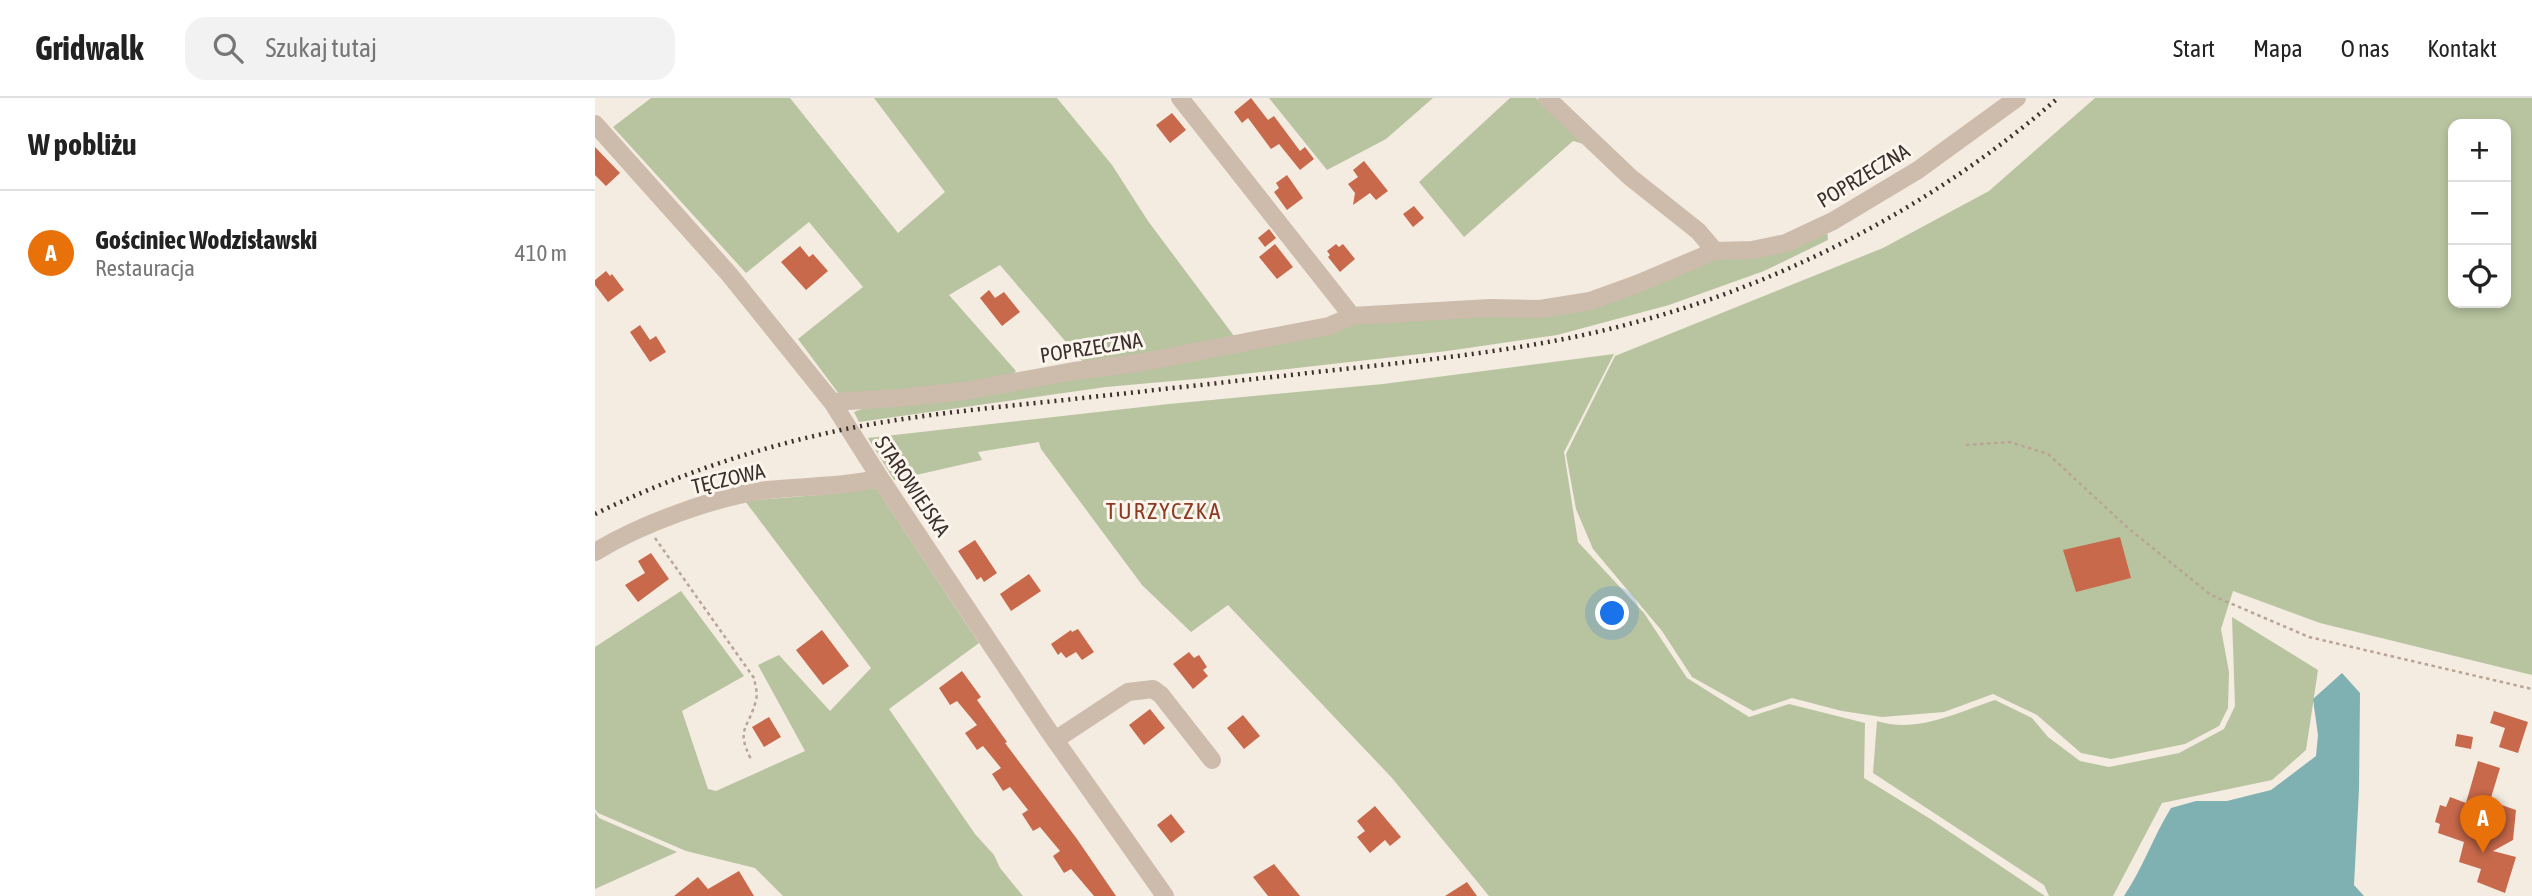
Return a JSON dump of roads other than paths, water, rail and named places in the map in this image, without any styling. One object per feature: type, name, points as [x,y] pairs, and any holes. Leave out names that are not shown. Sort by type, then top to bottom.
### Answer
[{"type":"street","points":[[1180,98],[1352,316]]},
{"type":"street","points":[[1547,98],[1630,177],[1697,231],[1715,251]]},
{"type":"street","name":"POPRZECZNA","points":[[832,402],[965,391],[1074,371],[1137,363],[1329,326],[1352,316],[1490,308],[1540,309],[1590,301],[1715,251],[1752,250],[1786,243],[1833,221],[1918,170],[2017,98]]},
{"type":"street","name":"STAROWIEJSKA","points":[[595,124],[729,274],[832,402],[1055,740],[1165,896]]},
{"type":"street","name":"TĘCZOWA","points":[[595,552],[614,540],[696,508],[746,494],[855,484],[880,478]]},
{"type":"street","points":[[1055,740],[1128,692],[1153,689],[1161,695],[1212,760]]},
{"type":"water","points":[[2342,673],[2360,693],[2354,885],[2364,896],[2124,896],[2171,808],[2196,801],[2227,801],[2271,790],[2316,756],[2318,735],[2313,699]]},
{"type":"railway","points":[[595,514],[675,479],[730,460],[847,429],[914,417],[1457,356],[1561,340],[1629,324],[1745,286],[1856,236],[1961,173],[2011,137],[2058,98]]},
{"type":"place","name":"Gościniec Wodzisławski","points":[[2483,853]]},
{"type":"district","name":"TURZYCZKA","points":[[1164,511]]}]
